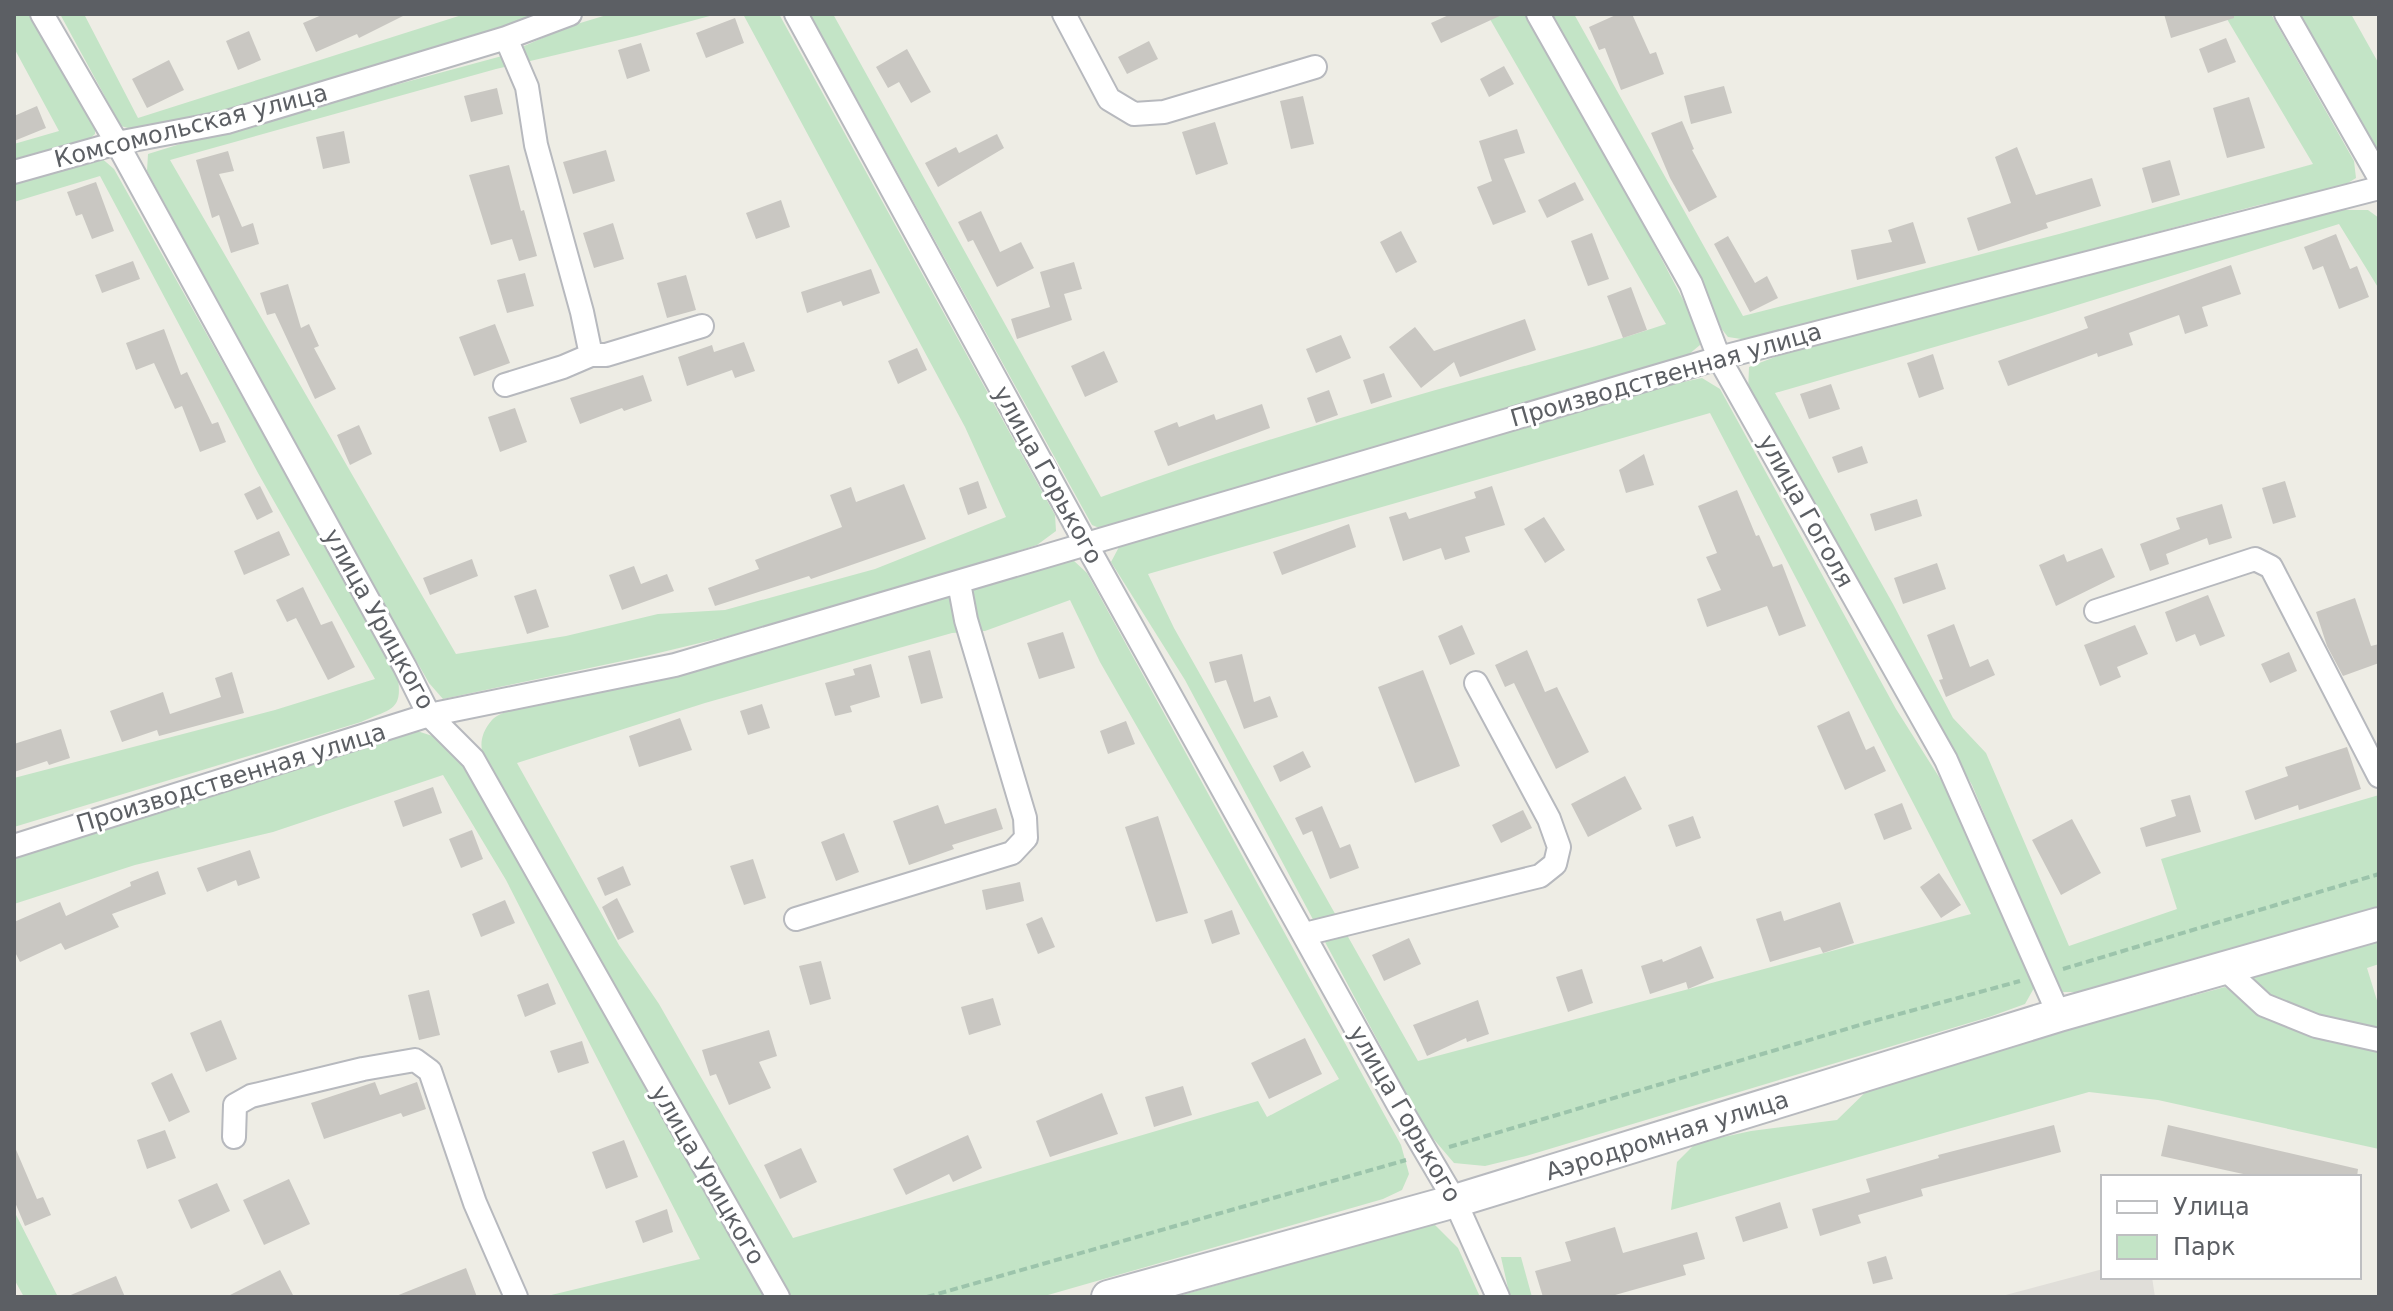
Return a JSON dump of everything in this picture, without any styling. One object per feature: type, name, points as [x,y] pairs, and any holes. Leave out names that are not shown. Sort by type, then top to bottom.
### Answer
[{"type":"street","name":"улица Урицкого","points":[[42,14],[117,143],[429,715],[473,759],[778,1297]]},
{"type":"street","name":"Комсомольская улица","points":[[14,172],[117,143],[227,122],[506,38],[570,14]]},
{"type":"street","name":"улица Горького","points":[[796,14],[1086,544],[1455,1201],[1498,1297]]},
{"type":"street","points":[[1064,14],[1109,99],[1134,114],[1164,112],[1315,67]]},
{"type":"street","name":"улица Гоголя","points":[[1538,14],[1691,284],[1719,358],[1946,760],[2059,1015]]},
{"type":"street","points":[[2286,14],[2379,177]]},
{"type":"street","points":[[506,38],[527,87],[536,145],[591,355]]},
{"type":"street","name":"Производственная улица","points":[[14,846],[429,715],[675,665],[1719,358],[2379,188]]},
{"type":"street","points":[[505,385],[591,355],[606,355],[702,326]]},
{"type":"street","points":[[2096,611],[2255,559],[2271,567],[2379,776]]},
{"type":"street","points":[[796,919],[1012,853],[1026,838],[1025,818],[966,620],[959,583]]},
{"type":"street","points":[[1305,934],[1540,876],[1555,864],[1559,847],[1549,819],[1476,683]]},
{"type":"street","name":"Аэродромная улица","points":[[1108,1297],[1455,1201],[2059,1015],[2379,924]]},
{"type":"street","points":[[2225,969],[2264,1005],[2316,1026],[2379,1040]]},
{"type":"street","points":[[234,1137],[235,1105],[251,1096],[415,1060],[430,1071],[475,1203],[516,1297]]},
{"type":"path","points":[[927,1297],[1428,1154],[2379,874]]},
{"type":"shaded area","points":[[2101,1270],[2101,1279],[2152,1279],[2155,1297],[1998,1297]]},
{"type":"green space","points":[[14,14],[34,14],[95,121],[95,134],[85,143],[14,163],[14,144],[59,131],[14,48]]},
{"type":"green space","points":[[60,14],[84,14],[138,118],[465,14],[546,14],[213,120],[138,131],[121,126]]},
{"type":"green space","points":[[610,14],[717,14],[496,69],[170,160],[456,654],[566,636],[658,614],[725,610],[875,569],[1006,517],[965,427],[743,14],[779,14],[1055,515],[1056,531],[1037,545],[832,611],[646,656],[443,699],[429,683],[366,573],[147,171],[148,154],[502,56],[567,27]]},
{"type":"green space","points":[[810,14],[833,14],[1101,497],[1331,421],[1666,324],[1487,14],[1529,14],[1560,66],[1700,332],[1700,345],[1682,360],[1104,530],[1092,525]]},
{"type":"green space","points":[[1548,14],[1574,14],[1743,316],[2313,164],[2224,14],[2271,14],[2354,161],[2356,178],[2340,188],[2259,205],[1748,340],[1728,337],[1713,318]]},
{"type":"green space","points":[[2297,14],[2351,14],[2379,64],[2379,153],[2349,106]]},
{"type":"green space","points":[[99,156],[114,169],[397,673],[399,695],[397,702],[388,710],[361,722],[14,827],[14,778],[275,710],[375,679],[258,473],[100,176],[14,202],[14,183]]},
{"type":"green space","points":[[2333,210],[2368,210],[2379,218],[2379,289],[2339,224],[2045,315],[1775,393],[1953,718],[1986,753],[2069,946],[2177,909],[2161,859],[2379,795],[2379,906],[2086,992],[2063,992],[2045,958],[1972,785],[1748,392],[1749,367],[1780,355]]},
{"type":"green space","points":[[1702,378],[1720,389],[1896,709],[1946,788],[2020,947],[2034,988],[2025,1004],[1989,1017],[1526,1156],[1485,1166],[1454,1163],[1425,1129],[1185,680],[1111,562],[1119,547]],"holes":[[[1710,413],[1971,914],[1418,1061],[1174,628],[1148,574]]]},
{"type":"green space","points":[[1073,560],[1087,573],[1401,1145],[1409,1174],[1402,1190],[1383,1199],[1041,1297],[787,1297],[630,1014],[497,787],[482,754],[482,737],[492,720],[516,708],[739,658],[1054,563]],"holes":[[[1070,600],[1100,662],[1339,1079],[1267,1117],[1258,1101],[793,1238],[659,1004],[619,945],[517,763],[705,703],[952,633],[985,631]]]},
{"type":"green space","points":[[417,731],[442,739],[467,766],[766,1297],[543,1297],[700,1259],[506,880],[443,775],[273,832],[135,865],[14,904],[14,856],[291,767]]},
{"type":"green space","points":[[2379,938],[2379,964],[2367,968],[2379,1007],[2379,1034],[2277,1004],[2250,978]]},
{"type":"green space","points":[[2225,987],[2248,1004],[2295,1030],[2379,1049],[2379,1149],[2158,1100],[2089,1092],[1671,1210],[1677,1162],[1696,1143],[1751,1131],[1837,1120],[1877,1081]]},
{"type":"green space","points":[[14,1211],[58,1297],[24,1297],[14,1279]]},
{"type":"green space","points":[[1434,1224],[1458,1248],[1480,1297],[1175,1297]]},
{"type":"green space","points":[[1501,1257],[1521,1257],[1532,1297],[1510,1297]]},
{"type":"building","points":[[324,14],[407,14],[359,38],[357,34],[316,52],[303,23]]},
{"type":"building","points":[[1451,14],[1504,14],[1441,43],[1431,23]]},
{"type":"building","points":[[1618,14],[1632,14],[1650,54],[1656,52],[1664,74],[1621,90],[1605,48],[1599,50],[1589,27]]},
{"type":"building","points":[[2164,14],[2234,14],[2234,18],[2171,38]]},
{"type":"building","points":[[735,18],[744,43],[706,58],[696,33]]},
{"type":"building","points":[[249,31],[261,60],[238,70],[226,41]]},
{"type":"building","points":[[2226,38],[2236,62],[2208,73],[2199,49]]},
{"type":"building","points":[[1149,41],[1158,59],[1127,74],[1118,57]]},
{"type":"building","points":[[641,43],[650,71],[627,79],[618,50]]},
{"type":"building","points":[[907,49],[931,92],[911,103],[899,82],[888,88],[876,67]]},
{"type":"building","points":[[169,60],[184,90],[147,108],[132,79]]},
{"type":"building","points":[[1504,66],[1514,84],[1489,97],[1480,79]]},
{"type":"building","points":[[1724,86],[1732,113],[1691,124],[1684,96]]},
{"type":"building","points":[[497,88],[503,114],[471,122],[464,96]]},
{"type":"building","points":[[1303,96],[1314,144],[1291,149],[1280,101]]},
{"type":"building","points":[[2249,97],[2265,148],[2227,158],[2213,108]]},
{"type":"building","points":[[37,106],[46,128],[14,141],[14,116]]},
{"type":"building","points":[[1682,121],[1692,150],[1717,197],[1689,212],[1651,133]]},
{"type":"building","points":[[1215,122],[1228,164],[1196,175],[1182,132]]},
{"type":"building","points":[[1517,129],[1525,153],[1504,159],[1526,212],[1493,225],[1477,187],[1492,181],[1479,141]]},
{"type":"building","points":[[344,131],[350,163],[323,169],[316,137]]},
{"type":"building","points":[[997,134],[1004,148],[938,187],[925,163],[956,147],[959,153]]},
{"type":"building","points":[[2017,147],[2036,195],[2092,178],[2101,206],[2046,223],[2048,228],[1978,251],[1967,218],[2011,203],[1995,157]]},
{"type":"building","points":[[606,150],[615,181],[573,194],[563,162]]},
{"type":"building","points":[[228,151],[234,171],[219,174],[242,227],[253,223],[259,244],[231,253],[219,215],[212,218],[196,160]]},
{"type":"building","points":[[2170,160],[2180,195],[2152,203],[2142,168]]},
{"type":"building","points":[[509,165],[537,256],[519,261],[512,239],[491,245],[469,175]]},
{"type":"building","points":[[96,182],[114,231],[92,239],[82,214],[76,216],[67,192]]},
{"type":"building","points":[[1575,182],[1584,200],[1547,218],[1538,200]]},
{"type":"building","points":[[781,200],[790,227],[756,239],[746,213]]},
{"type":"building","points":[[981,211],[1000,252],[1021,242],[1034,268],[997,287],[973,240],[968,242],[958,222]]},
{"type":"building","points":[[1913,222],[1926,263],[1857,280],[1851,250],[1892,242],[1888,230]]},
{"type":"building","points":[[613,223],[624,259],[594,268],[583,233]]},
{"type":"building","points":[[1401,231],[1417,262],[1396,273],[1380,242]]},
{"type":"building","points":[[1592,233],[1609,279],[1588,286],[1571,241]]},
{"type":"building","points":[[2336,234],[2350,269],[2357,266],[2369,297],[2339,309],[2323,266],[2313,270],[2304,247]]},
{"type":"building","points":[[1728,236],[1755,283],[1767,276],[1778,298],[1750,312],[1714,244]]},
{"type":"building","points":[[133,261],[140,279],[102,293],[95,275]]},
{"type":"building","points":[[1074,262],[1082,289],[1064,294],[1072,320],[1017,339],[1011,319],[1050,307],[1040,272]]},
{"type":"building","points":[[2231,265],[2241,294],[2202,307],[2208,326],[2185,334],[2179,315],[2129,333],[2133,345],[2098,357],[2097,353],[2008,386],[1998,361],[2088,328],[2084,317]]},
{"type":"building","points":[[871,269],[880,293],[843,306],[841,301],[807,313],[801,292]]},
{"type":"building","points":[[525,273],[534,306],[507,313],[497,280]]},
{"type":"building","points":[[686,275],[696,310],[667,318],[657,283]]},
{"type":"building","points":[[288,284],[301,328],[309,324],[319,346],[314,348],[336,389],[315,399],[275,313],[267,315],[260,293]]},
{"type":"building","points":[[1631,287],[1647,330],[1623,338],[1607,296]]},
{"type":"building","points":[[1525,319],[1536,350],[1460,377],[1454,362],[1421,388],[1389,347],[1415,327],[1434,351]]},
{"type":"building","points":[[495,324],[510,363],[474,376],[459,337]]},
{"type":"building","points":[[164,329],[181,375],[187,372],[212,424],[218,422],[226,442],[200,452],[182,406],[175,409],[154,363],[136,370],[126,343]]},
{"type":"building","points":[[1341,335],[1351,358],[1316,373],[1306,349]]},
{"type":"building","points":[[744,342],[755,371],[735,378],[732,370],[687,386],[678,357],[712,345],[714,352]]},
{"type":"building","points":[[917,348],[927,370],[898,384],[888,361]]},
{"type":"building","points":[[1104,351],[1118,382],[1085,397],[1071,366]]},
{"type":"building","points":[[1933,354],[1944,389],[1919,398],[1907,363]]},
{"type":"building","points":[[1384,373],[1392,397],[1371,404],[1363,380]]},
{"type":"building","points":[[643,375],[652,401],[624,411],[622,408],[580,424],[570,398]]},
{"type":"building","points":[[1831,384],[1840,409],[1809,419],[1800,394]]},
{"type":"building","points":[[1329,390],[1338,415],[1316,423],[1307,398]]},
{"type":"building","points":[[1262,404],[1270,428],[1168,466],[1154,431],[1177,422],[1179,427],[1214,414],[1216,420]]},
{"type":"building","points":[[515,408],[527,442],[500,452],[488,417]]},
{"type":"building","points":[[359,425],[372,454],[350,465],[337,435]]},
{"type":"building","points":[[1862,446],[1868,463],[1838,473],[1832,457]]},
{"type":"building","points":[[1644,454],[1654,485],[1626,493],[1619,470]]},
{"type":"building","points":[[978,481],[987,508],[968,515],[959,488]]},
{"type":"building","points":[[2285,481],[2296,517],[2273,524],[2262,488]]},
{"type":"building","points":[[904,484],[926,539],[811,579],[809,576],[715,606],[708,588],[759,569],[755,560],[842,527],[830,495],[851,487],[856,502]]},
{"type":"building","points":[[260,486],[273,512],[257,520],[244,494]]},
{"type":"building","points":[[1492,486],[1505,525],[1465,537],[1470,552],[1445,560],[1441,548],[1403,561],[1389,517],[1406,512],[1409,519],[1476,498],[1474,492]]},
{"type":"building","points":[[1737,490],[1773,567],[1782,564],[1806,626],[1779,636],[1767,606],[1707,627],[1697,599],[1721,590],[1706,557],[1717,553],[1698,506]]},
{"type":"building","points":[[1917,499],[1922,516],[1875,531],[1870,514]]},
{"type":"building","points":[[2222,504],[2232,538],[2209,545],[2207,538],[2166,554],[2169,564],[2150,571],[2140,544],[2180,529],[2176,518]]},
{"type":"building","points":[[1544,517],[1565,550],[1545,563],[1524,529]]},
{"type":"building","points":[[1349,524],[1356,547],[1282,575],[1273,552]]},
{"type":"building","points":[[279,531],[290,555],[244,575],[234,551]]},
{"type":"building","points":[[2102,548],[2115,577],[2056,606],[2039,565],[2064,554],[2067,562]]},
{"type":"building","points":[[472,559],[478,576],[430,595],[423,578]]},
{"type":"building","points":[[1937,563],[1946,589],[1903,604],[1894,578]]},
{"type":"building","points":[[634,566],[641,584],[667,574],[674,591],[622,610],[609,575]]},
{"type":"building","points":[[303,587],[321,625],[332,621],[355,667],[328,680],[296,618],[287,622],[276,600]]},
{"type":"building","points":[[536,589],[549,627],[527,634],[514,596]]},
{"type":"building","points":[[2208,595],[2225,636],[2200,646],[2195,634],[2176,642],[2165,612]]},
{"type":"building","points":[[2355,598],[2371,646],[2379,644],[2379,663],[2343,676],[2327,646],[2316,612]]},
{"type":"building","points":[[1954,624],[1970,667],[1988,659],[1995,675],[1946,697],[1939,680],[1943,679],[1927,635]]},
{"type":"building","points":[[1462,625],[1475,654],[1450,665],[1438,636]]},
{"type":"building","points":[[2135,625],[2148,654],[2117,667],[2121,677],[2100,686],[2084,645]]},
{"type":"building","points":[[1063,632],[1075,668],[1039,679],[1027,643]]},
{"type":"building","points":[[930,650],[943,698],[921,704],[908,656]]},
{"type":"building","points":[[1527,650],[1545,692],[1557,687],[1589,752],[1556,769],[1514,683],[1505,687],[1495,665]]},
{"type":"building","points":[[2289,652],[2297,671],[2270,683],[2261,664]]},
{"type":"building","points":[[1242,654],[1254,702],[1270,696],[1278,717],[1244,729],[1226,680],[1215,683],[1209,662]]},
{"type":"building","points":[[871,664],[880,697],[850,706],[852,712],[835,716],[825,683],[855,675],[853,669]]},
{"type":"building","points":[[1423,670],[1460,766],[1415,783],[1378,687]]},
{"type":"building","points":[[232,672],[244,713],[159,736],[157,730],[122,742],[110,711],[163,692],[170,714],[221,697],[215,678]]},
{"type":"building","points":[[762,704],[770,728],[748,735],[740,711]]},
{"type":"building","points":[[1849,711],[1866,750],[1874,746],[1886,771],[1845,790],[1817,726]]},
{"type":"building","points":[[680,718],[692,750],[639,767],[629,736]]},
{"type":"building","points":[[1126,721],[1135,744],[1108,754],[1100,731]]},
{"type":"building","points":[[61,729],[70,758],[49,765],[47,761],[14,772],[14,744]]},
{"type":"building","points":[[2347,747],[2361,789],[2299,810],[2298,805],[2255,820],[2245,791],[2288,776],[2285,767]]},
{"type":"building","points":[[1303,751],[1311,767],[1280,782],[1273,766]]},
{"type":"building","points":[[1625,776],[1642,809],[1588,837],[1571,804]]},
{"type":"building","points":[[433,787],[442,813],[403,827],[394,801]]},
{"type":"building","points":[[2190,795],[2201,832],[2146,847],[2140,828],[2176,816],[2171,800]]},
{"type":"building","points":[[1902,803],[1912,829],[1884,840],[1874,814]]},
{"type":"building","points":[[938,805],[945,824],[996,808],[1003,829],[952,845],[954,849],[909,865],[893,821]]},
{"type":"building","points":[[1322,806],[1340,848],[1350,844],[1359,868],[1330,879],[1312,831],[1303,835],[1295,818]]},
{"type":"building","points":[[1523,810],[1532,828],[1501,843],[1492,825]]},
{"type":"building","points":[[1158,816],[1188,913],[1156,922],[1125,827]]},
{"type":"building","points":[[1693,816],[1701,838],[1676,847],[1668,825]]},
{"type":"building","points":[[2072,819],[2101,873],[2061,895],[2032,840]]},
{"type":"building","points":[[472,830],[483,859],[461,868],[449,839]]},
{"type":"building","points":[[844,833],[859,872],[836,881],[821,842]]},
{"type":"building","points":[[250,850],[260,878],[238,886],[236,880],[207,892],[197,868]]},
{"type":"building","points":[[753,859],[766,898],[744,905],[730,866]]},
{"type":"building","points":[[623,866],[631,885],[605,896],[597,878]]},
{"type":"building","points":[[158,871],[166,894],[112,914],[119,927],[65,950],[61,943],[20,962],[14,950],[14,922],[60,902],[66,916],[131,886],[130,882]]},
{"type":"building","points":[[1939,873],[1961,905],[1941,918],[1920,887]]},
{"type":"building","points":[[1020,882],[1024,901],[986,910],[982,890]]},
{"type":"building","points":[[617,898],[634,932],[618,940],[602,907]]},
{"type":"building","points":[[505,900],[515,923],[481,937],[472,914]]},
{"type":"building","points":[[1840,902],[1854,943],[1823,953],[1820,947],[1770,962],[1756,919],[1781,911],[1784,921]]},
{"type":"building","points":[[1232,910],[1240,934],[1212,944],[1204,920]]},
{"type":"building","points":[[1042,917],[1055,947],[1038,954],[1026,924]]},
{"type":"building","points":[[1409,938],[1421,964],[1384,981],[1372,955]]},
{"type":"building","points":[[1701,946],[1714,978],[1688,989],[1686,982],[1650,994],[1641,966],[1662,959],[1663,962]]},
{"type":"building","points":[[821,961],[831,999],[810,1005],[799,966]]},
{"type":"building","points":[[1582,969],[1593,1003],[1568,1012],[1556,977]]},
{"type":"building","points":[[548,983],[556,1004],[525,1017],[517,995]]},
{"type":"building","points":[[429,990],[440,1035],[419,1040],[408,995]]},
{"type":"building","points":[[993,998],[1001,1025],[969,1035],[961,1007]]},
{"type":"building","points":[[1478,1000],[1489,1034],[1467,1042],[1466,1038],[1427,1056],[1413,1025]]},
{"type":"building","points":[[221,1020],[237,1059],[206,1072],[190,1033]]},
{"type":"building","points":[[769,1030],[777,1056],[759,1062],[771,1088],[729,1105],[716,1074],[710,1076],[702,1050]]},
{"type":"building","points":[[1305,1038],[1322,1074],[1269,1099],[1251,1063]]},
{"type":"building","points":[[582,1041],[589,1063],[558,1073],[550,1051]]},
{"type":"building","points":[[172,1073],[190,1112],[169,1122],[151,1083]]},
{"type":"building","points":[[375,1082],[380,1095],[417,1082],[426,1109],[403,1117],[401,1113],[324,1139],[311,1103]]},
{"type":"building","points":[[1183,1086],[1192,1115],[1154,1127],[1145,1097]]},
{"type":"building","points":[[1102,1093],[1118,1134],[1050,1157],[1036,1121]]},
{"type":"building","points":[[2054,1125],[2061,1152],[1921,1189],[1923,1196],[1858,1215],[1861,1223],[1820,1236],[1812,1209],[1870,1192],[1866,1179],[1939,1158],[1938,1155]]},
{"type":"building","points":[[2168,1125],[2358,1169],[2357,1175],[2248,1175],[2161,1156]]},
{"type":"building","points":[[165,1130],[176,1158],[147,1169],[137,1140]]},
{"type":"building","points":[[968,1135],[982,1168],[953,1182],[949,1174],[906,1195],[893,1169]]},
{"type":"building","points":[[624,1140],[638,1177],[606,1189],[592,1152]]},
{"type":"building","points":[[14,1145],[37,1199],[43,1197],[51,1215],[25,1226],[14,1200]]},
{"type":"building","points":[[801,1148],[817,1182],[780,1199],[764,1165]]},
{"type":"building","points":[[289,1179],[310,1224],[264,1245],[243,1200]]},
{"type":"building","points":[[217,1183],[230,1211],[191,1229],[178,1200]]},
{"type":"building","points":[[1780,1202],[1788,1228],[1743,1242],[1735,1217]]},
{"type":"building","points":[[667,1209],[673,1232],[643,1243],[635,1221]]},
{"type":"building","points":[[1615,1227],[1623,1253],[1697,1232],[1705,1259],[1683,1265],[1686,1275],[1608,1297],[1543,1297],[1535,1271],[1571,1261],[1565,1242]]},
{"type":"building","points":[[1886,1256],[1893,1279],[1873,1284],[1867,1262]]},
{"type":"building","points":[[466,1268],[477,1297],[396,1297],[396,1296]]},
{"type":"building","points":[[280,1270],[294,1297],[226,1297]]},
{"type":"building","points":[[116,1276],[125,1297],[66,1297]]}]
